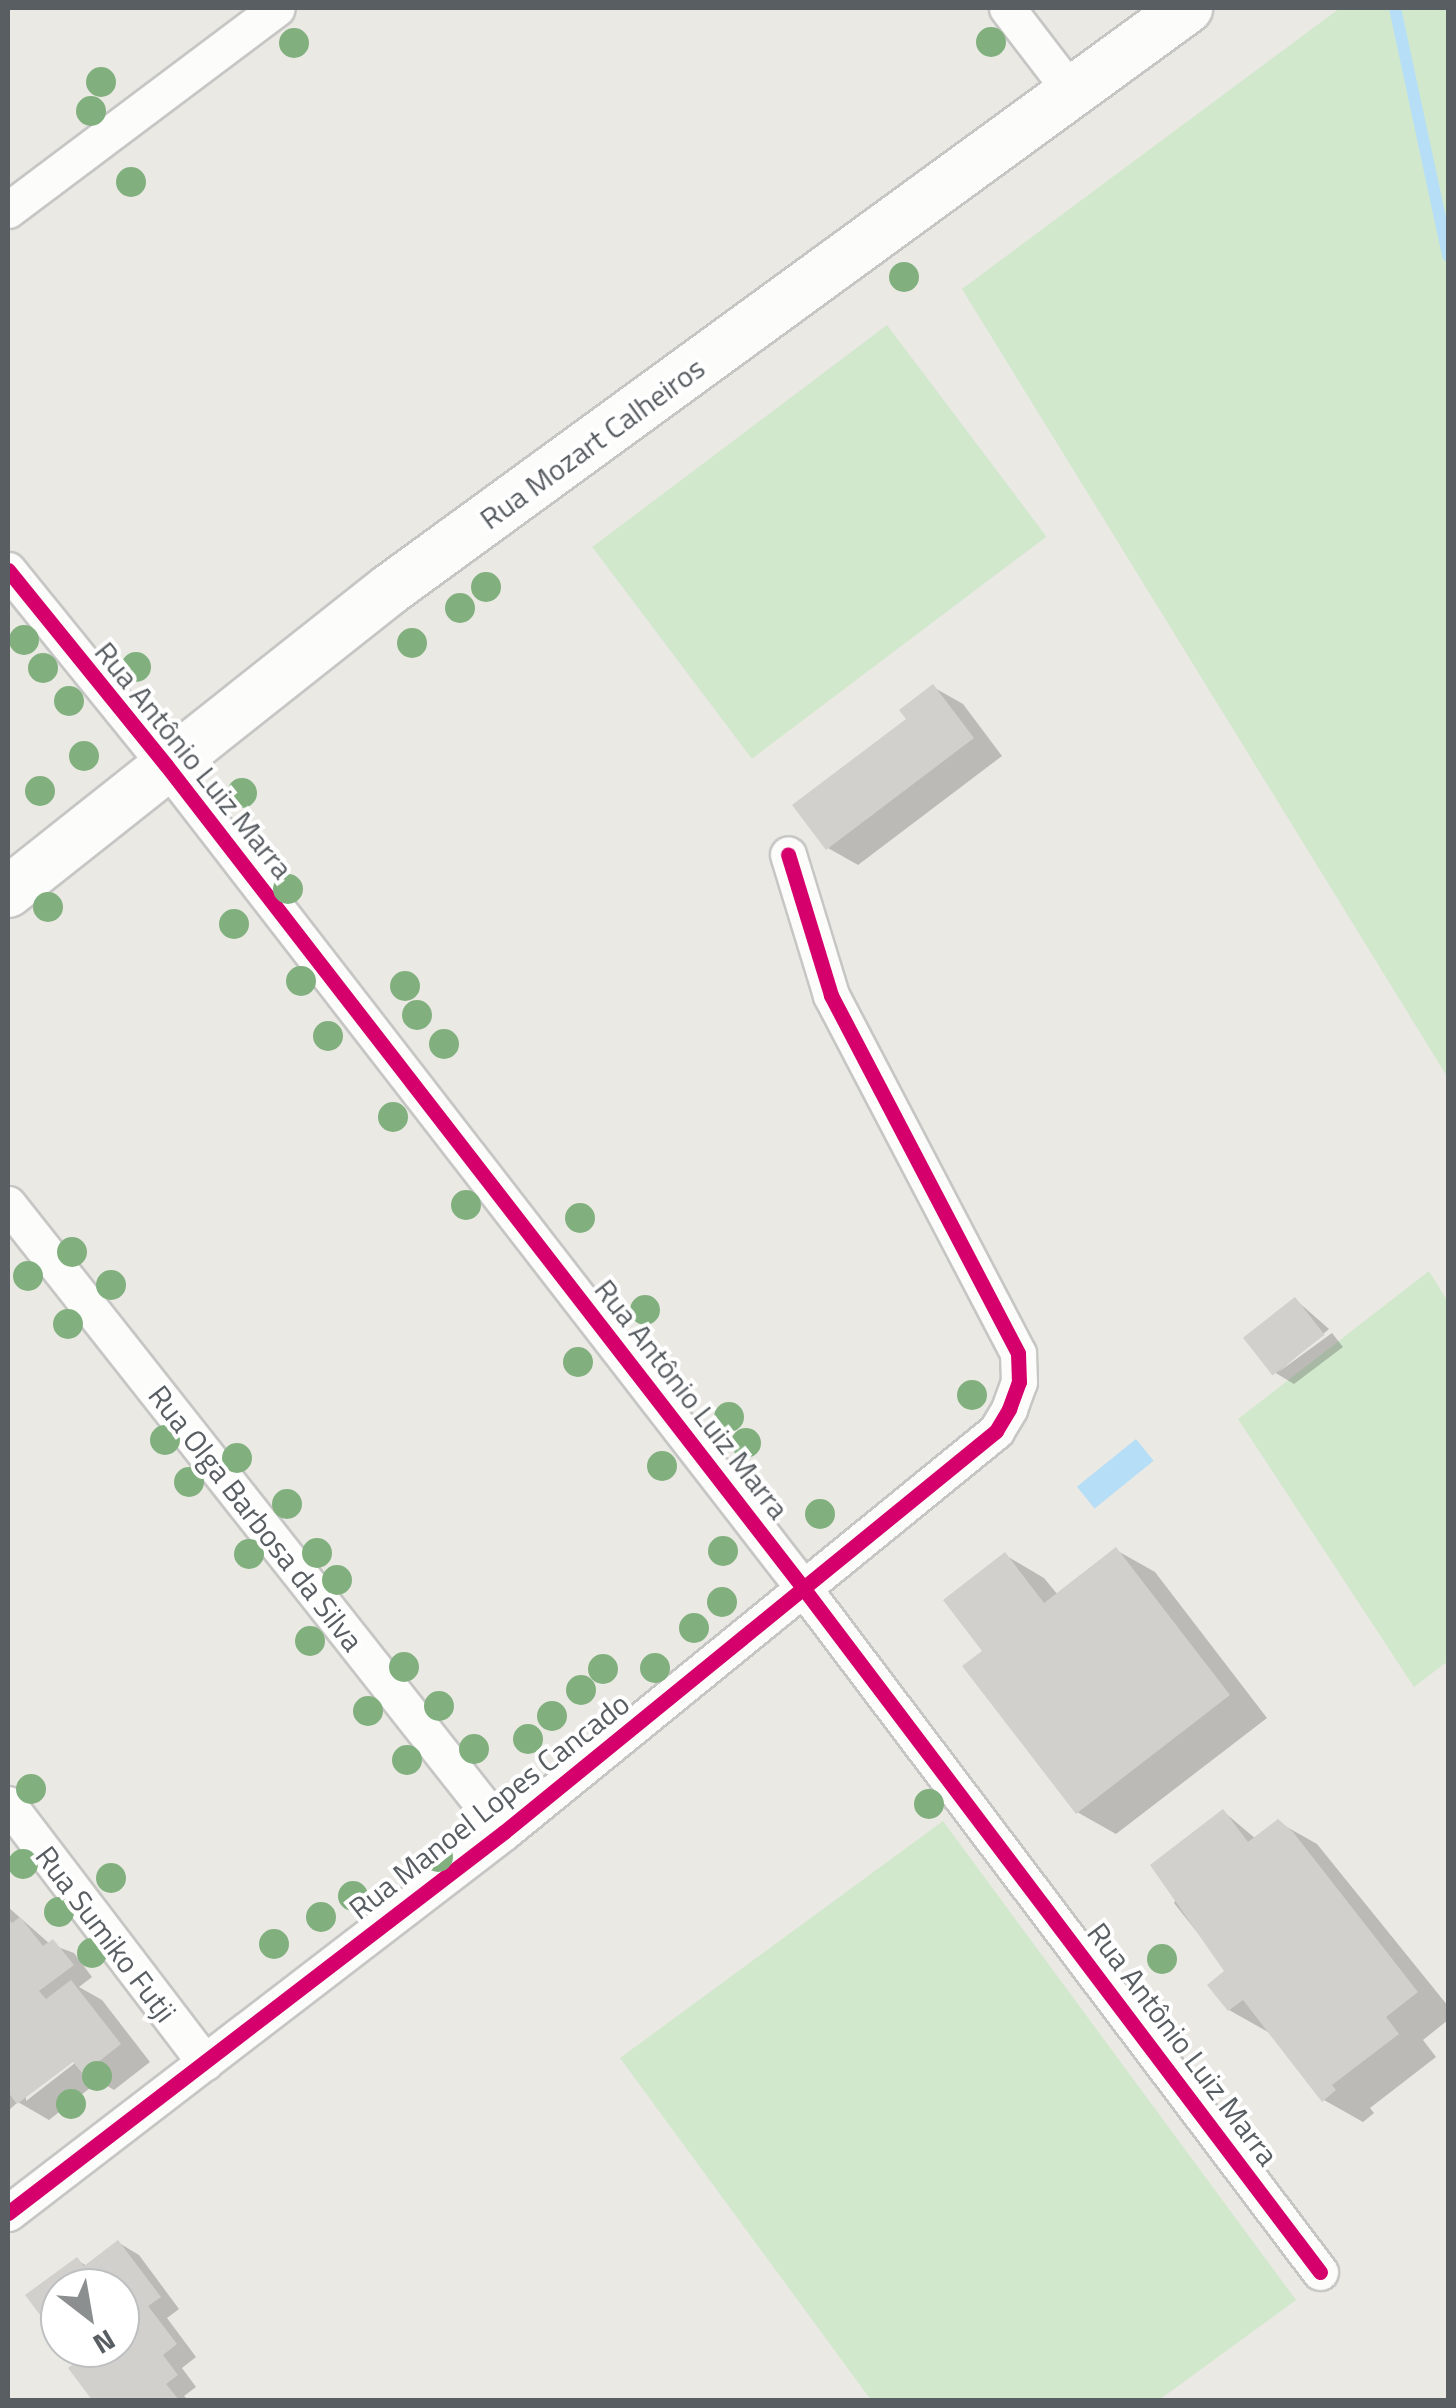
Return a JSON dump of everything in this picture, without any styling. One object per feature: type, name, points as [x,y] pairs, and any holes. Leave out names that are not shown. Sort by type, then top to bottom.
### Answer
[{"type":"street","points":[[8,210],[277,8]]},
{"type":"street","points":[[1007,8],[1073,94]]},
{"type":"street","name":"Rua Mozart Calheiros","points":[[8,892],[389,590],[1187,8]]},
{"type":"street","name":"Rua Antônio Luiz Marra","points":[[8,570],[166,765],[804,1589],[1320,2272]]},
{"type":"street","name":"Rua Manoel Lopes Cancado","points":[[8,2212],[504,1832],[996,1431],[1019,1382],[1018,1353],[832,995],[788,854]]},
{"type":"street","name":"Rua Olga Barbosa da Silva","points":[[8,1204],[504,1832]]},
{"type":"street","name":"Rua Sumiko Futji","points":[[8,1804],[206,2063]]},
{"type":"green space","points":[[1340,8],[1448,8],[1448,1078],[962,289]]},
{"type":"green space","points":[[887,325],[1046,537],[752,759],[592,547]]},
{"type":"green space","points":[[1429,1271],[1448,1302],[1448,1661],[1414,1687],[1238,1419]]},
{"type":"green space","points":[[943,1821],[1296,2300],[1159,2400],[871,2400],[620,2058]]},
{"type":"water","points":[[1136,1439],[1154,1461],[1095,1509],[1077,1487]]},
{"type":"building","points":[[933,684],[974,738],[826,850],[792,805],[906,719],[899,710]]},
{"type":"building","points":[[1295,1297],[1325,1335],[1273,1375],[1243,1338]]},
{"type":"building","points":[[1116,1547],[1230,1695],[1076,1814],[962,1666],[982,1651],[943,1600],[1005,1552],[1044,1603]]},
{"type":"building","points":[[1223,1809],[1248,1842],[1278,1819],[1293,1832],[1418,1992],[1386,2017],[1399,2034],[1332,2085],[1336,2090],[1322,2102],[1243,2000],[1228,2011],[1207,1985],[1224,1971],[1150,1865]]},
{"type":"building","points":[[20,1917],[43,1946],[53,1939],[74,1965],[39,1991],[46,1999],[71,1980],[121,2044],[83,2074],[73,2062],[17,2104],[8,2092],[8,1918],[12,1923]]},
{"type":"building","points":[[118,2240],[139,2268],[62,2268],[77,2257],[84,2266]]},
{"type":"building","points":[[140,2269],[161,2297],[148,2306],[177,2344],[163,2355],[178,2375],[166,2384],[179,2400],[92,2400],[68,2368],[140,2368]]},
{"type":"building","points":[[40,2284],[40,2315],[25,2295]]},
{"type":"waterway","points":[[1395,8],[1448,255]]},
{"type":"cycle path","points":[[8,570],[166,765],[804,1589],[1320,2272]]},
{"type":"cycle path","points":[[8,2213],[504,1832],[996,1431],[1009,1409],[1019,1382],[1018,1353],[831,995],[788,854]]}]
